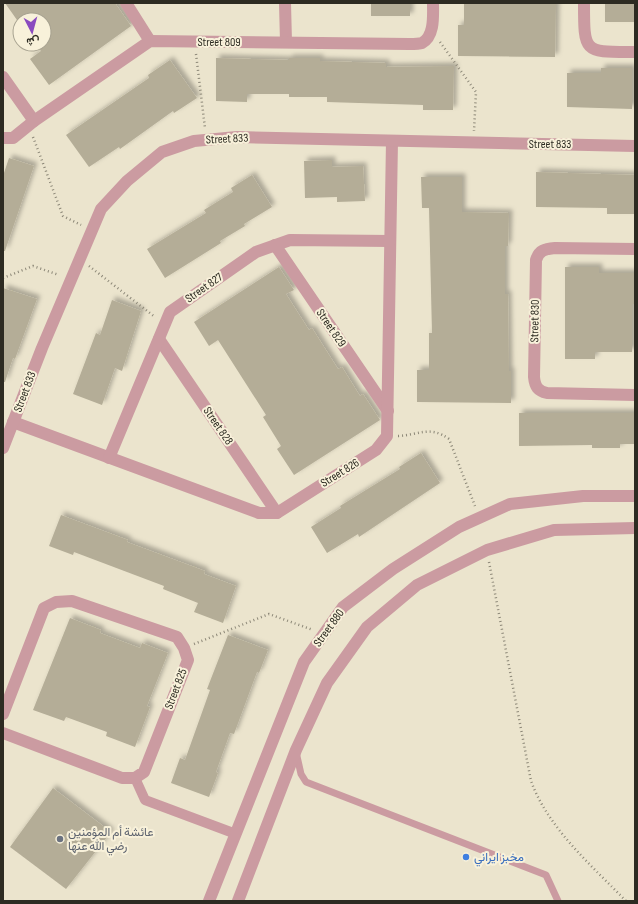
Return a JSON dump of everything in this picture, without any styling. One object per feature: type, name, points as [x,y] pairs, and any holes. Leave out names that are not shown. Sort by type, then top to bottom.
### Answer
[{"type":"street","points":[[3,138],[13,138],[31,123],[150,41],[126,3]]},
{"type":"street","points":[[286,3],[286,42]]},
{"type":"street","points":[[431,30],[433,3]]},
{"type":"street","points":[[584,3],[584,36],[588,46],[604,52],[635,52]]},
{"type":"street","name":"Street 809","points":[[150,41],[409,44],[422,43],[428,38],[431,30]]},
{"type":"street","points":[[3,77],[31,123]]},
{"type":"street","name":"Street 833","points":[[3,448],[42,348],[102,210],[127,181],[162,152],[194,141],[237,137],[635,146]]},
{"type":"street","points":[[387,436],[392,141]]},
{"type":"street","name":"Street 827","points":[[109,458],[170,312],[256,252],[290,240],[390,240]]},
{"type":"street","name":"Street 829","points":[[275,245],[388,411]]},
{"type":"street","name":"Street 830","points":[[635,249],[547,248],[538,254],[536,260],[534,377],[536,388],[547,393],[635,395]]},
{"type":"street","name":"Street 828","points":[[159,340],[277,513]]},
{"type":"street","points":[[13,422],[259,513],[277,513]]},
{"type":"street","name":"Street 826","points":[[277,513],[376,450],[387,436]]},
{"type":"street","name":"Street 880","points":[[209,901],[304,662],[343,607],[393,569],[459,526],[510,504],[583,496],[635,496]]},
{"type":"street","points":[[238,901],[296,750],[327,683],[367,627],[417,585],[487,550],[554,530],[635,528]]},
{"type":"street","points":[[3,714],[44,608],[56,602],[72,601],[170,634],[177,637],[184,648]]},
{"type":"street","name":"Street 825","points":[[135,778],[144,772],[188,660],[184,648]]},
{"type":"street","points":[[3,733],[122,778],[135,778],[144,800],[236,834]]},
{"type":"lane","points":[[296,750],[301,774],[306,782],[546,875],[558,901]]},
{"type":"path","points":[[431,30],[476,92],[474,143]]},
{"type":"path","points":[[194,42],[207,140]]},
{"type":"path","points":[[31,123],[63,216],[92,230]]},
{"type":"path","points":[[80,259],[165,324]]},
{"type":"path","points":[[3,278],[33,266],[71,280]]},
{"type":"path","points":[[387,436],[408,435],[427,430],[440,432],[449,439],[480,517]]},
{"type":"path","points":[[487,550],[531,781],[538,798],[562,834],[626,901]]},
{"type":"path","points":[[184,648],[269,614],[324,634]]},
{"type":"building","points":[[5,3],[115,3],[131,26],[49,85],[30,59],[40,52],[52,52],[52,12],[12,13]]},
{"type":"building","points":[[371,3],[410,3],[410,16],[371,16]]},
{"type":"building","points":[[464,3],[556,3],[555,57],[458,56],[458,25],[464,25]]},
{"type":"building","points":[[605,3],[635,3],[635,22],[605,22]]},
{"type":"building","points":[[216,58],[289,60],[289,58],[320,58],[320,61],[386,63],[386,67],[454,66],[453,110],[423,110],[423,105],[327,102],[327,97],[289,97],[289,94],[247,94],[247,102],[216,101]]},
{"type":"building","points":[[170,60],[197,98],[174,113],[173,111],[120,149],[119,147],[89,167],[66,135],[149,78],[148,75]]},
{"type":"building","points":[[601,68],[632,68],[632,109],[567,107],[567,73],[601,73]]},
{"type":"building","points":[[9,158],[34,166],[5,251],[3,251],[3,176]]},
{"type":"building","points":[[332,160],[332,167],[363,166],[365,201],[337,202],[337,197],[305,198],[304,161]]},
{"type":"building","points":[[536,172],[635,175],[635,214],[607,214],[607,208],[536,207]]},
{"type":"building","points":[[252,175],[272,207],[244,224],[245,226],[220,241],[221,243],[165,278],[147,249],[206,213],[204,210],[233,192],[231,188]]},
{"type":"building","points":[[421,177],[462,177],[462,212],[509,213],[508,246],[505,246],[505,294],[508,294],[511,403],[417,402],[417,370],[429,370],[429,333],[432,333],[429,208],[422,208]]},
{"type":"building","points":[[279,267],[294,290],[286,294],[309,330],[312,328],[338,369],[342,367],[360,396],[363,394],[380,420],[294,475],[277,449],[281,446],[263,417],[266,415],[218,340],[209,346],[194,322]]},
{"type":"building","points":[[565,267],[599,267],[599,273],[635,273],[635,304],[632,304],[632,352],[595,352],[595,359],[565,359]]},
{"type":"building","points":[[3,288],[37,299],[5,382],[3,382]]},
{"type":"building","points":[[112,300],[141,311],[122,371],[115,368],[102,405],[73,394],[96,333],[100,335]]},
{"type":"building","points":[[519,413],[635,413],[635,444],[620,444],[620,448],[592,448],[592,445],[519,446]]},
{"type":"building","points":[[421,453],[440,483],[359,537],[358,534],[327,553],[311,527],[341,508],[340,506],[400,469],[399,467]]},
{"type":"building","points":[[61,515],[128,540],[127,542],[205,571],[204,574],[236,586],[223,623],[194,612],[198,603],[163,589],[164,586],[74,552],[73,555],[49,546]]},
{"type":"building","points":[[70,618],[101,630],[100,633],[140,648],[142,643],[168,653],[147,706],[150,707],[135,747],[106,736],[107,732],[66,717],[64,721],[33,710]]},
{"type":"building","points":[[228,635],[268,650],[259,673],[257,672],[234,734],[230,733],[209,797],[171,783],[180,758],[185,760],[210,690],[207,689]]},
{"type":"building","name":"عائشة أم المؤمنين رضي الله عنها","points":[[53,788],[111,832],[66,889],[10,847]]},
{"type":"place","name":"عائشة أم المؤمنين رضي الله عنها","points":[[60,839]]},
{"type":"place","name":"مخبز ايراني","points":[[466,857]]}]
